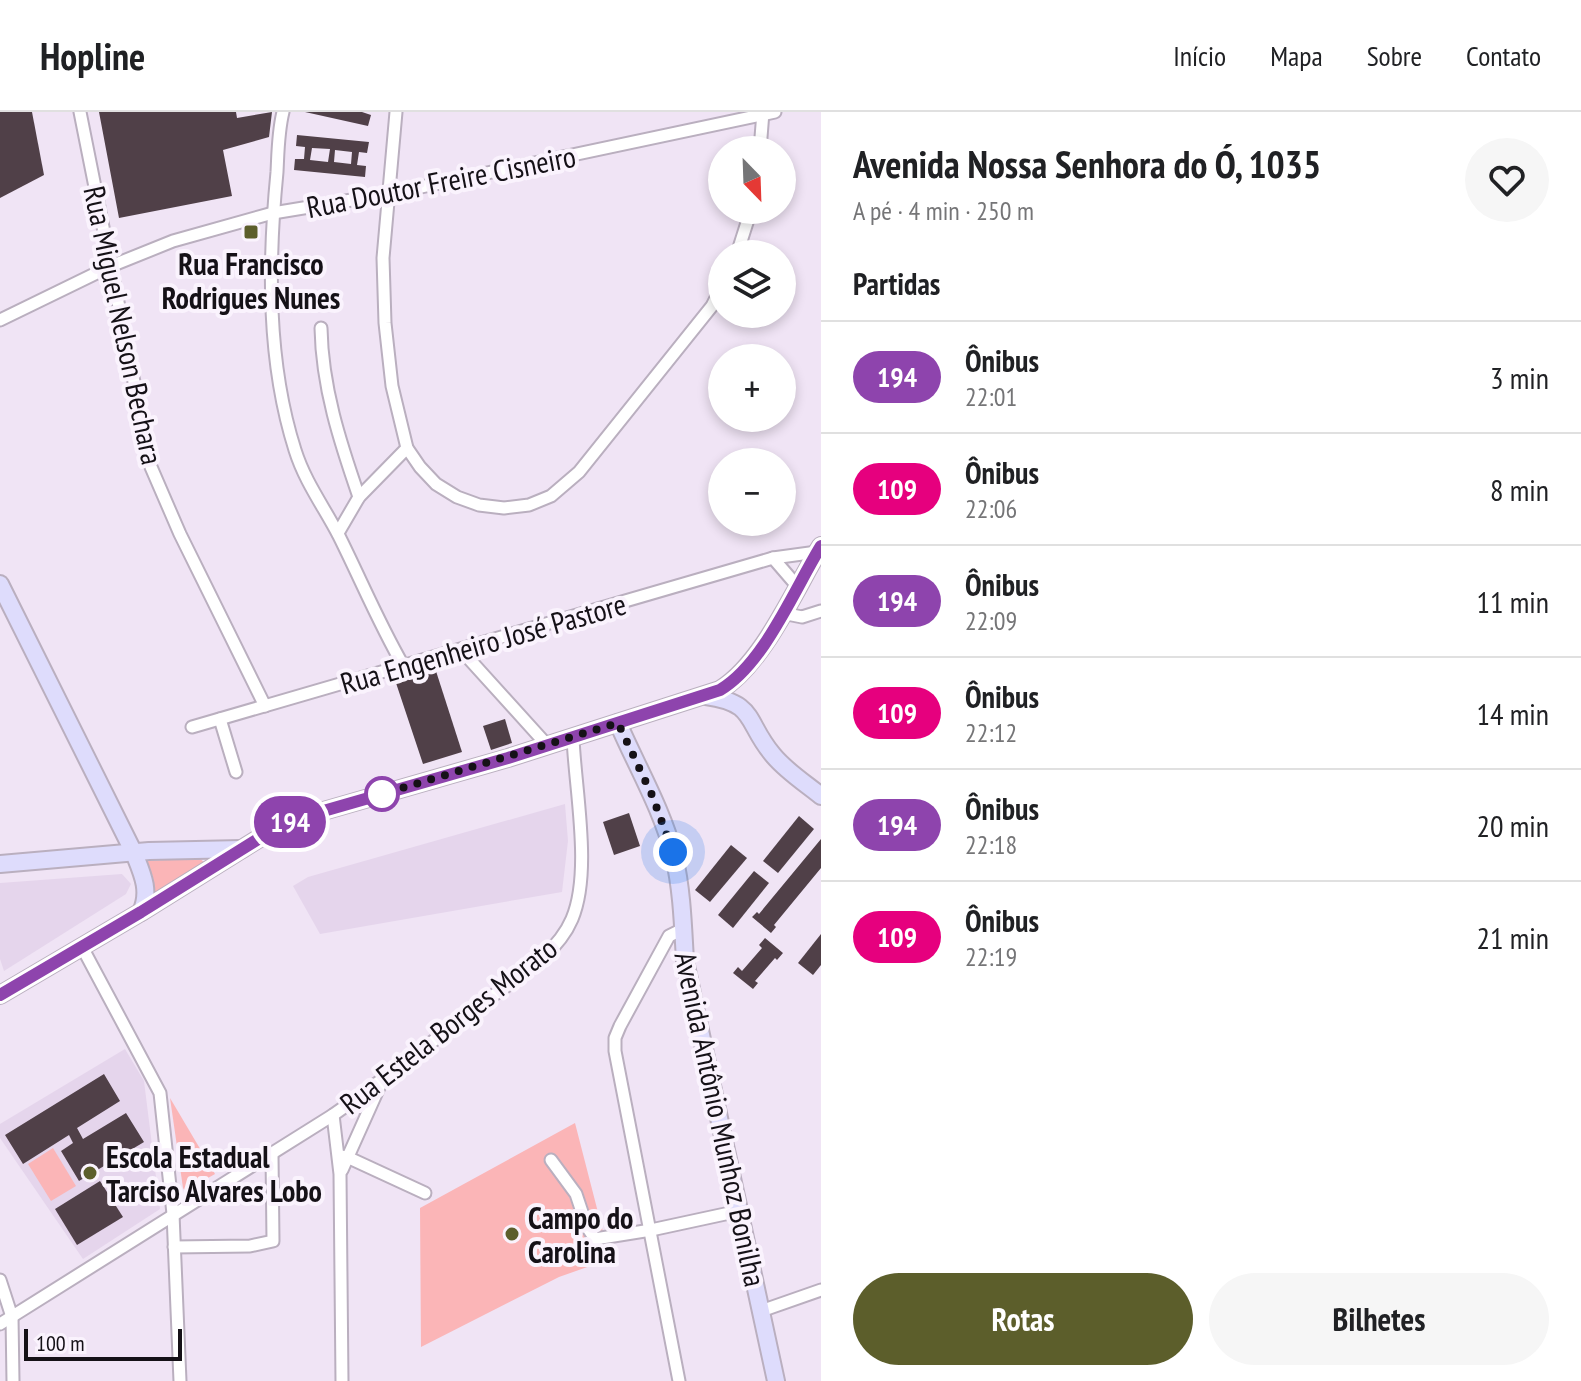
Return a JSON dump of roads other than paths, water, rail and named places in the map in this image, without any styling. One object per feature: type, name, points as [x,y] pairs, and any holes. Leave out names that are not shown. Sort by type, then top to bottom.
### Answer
[{"type":"main road","points":[[0,995],[279,826],[573,738],[705,696],[730,684],[754,659],[819,549]]},
{"type":"main road","points":[[0,584],[134,853],[147,890],[147,901],[141,912]]},
{"type":"main road","points":[[744,709],[743,692],[754,659]]},
{"type":"main road","points":[[705,696],[733,701],[744,709],[774,756],[821,796]]},
{"type":"main road","name":"Avenida Antônio Munhoz Bonilha","points":[[618,723],[652,795],[673,852],[681,895],[685,961],[776,1381]]},
{"type":"main road","points":[[0,864],[134,853],[243,849]]},
{"type":"street","name":"Rua Miguel Nelson Bechara","points":[[80,112],[151,467],[180,534],[265,706]]},
{"type":"street","points":[[283,112],[273,213],[274,322],[282,400],[303,472],[338,533],[404,667]]},
{"type":"street","points":[[396,112],[383,258],[385,323],[392,386],[407,448],[436,484],[457,497],[479,505],[504,508],[529,505],[551,496],[579,472],[708,311]]},
{"type":"street","name":"Rua Doutor Freire Cisneiro","points":[[111,266],[173,241],[273,213],[388,194],[767,113]]},
{"type":"street","points":[[763,136],[767,113]]},
{"type":"street","points":[[0,320],[111,266]]},
{"type":"street","points":[[321,328],[322,353],[339,444],[359,497]]},
{"type":"street","points":[[338,533],[359,497],[407,448]]},
{"type":"street","name":"Rua Engenheiro José Pastore","points":[[192,727],[773,558],[819,549]]},
{"type":"street","points":[[773,558],[798,587]]},
{"type":"street","points":[[782,613],[794,617],[821,611]]},
{"type":"street","points":[[461,650],[547,745]]},
{"type":"street","points":[[220,719],[236,772]]},
{"type":"street","name":"Rua Estela Borges Morato","points":[[0,1324],[272,1155],[383,1081],[560,940],[572,919],[577,900],[580,863],[573,738]]},
{"type":"street","points":[[679,1381],[621,1086],[615,1038],[669,936],[683,929]]},
{"type":"street","points":[[82,947],[160,1093],[173,1214],[180,1381]]},
{"type":"street","points":[[342,1381],[340,1174],[344,1156],[383,1081]]},
{"type":"street","points":[[333,1115],[344,1156]]},
{"type":"street","points":[[174,1247],[250,1246],[273,1241],[272,1155]]},
{"type":"street","points":[[344,1156],[425,1193]]},
{"type":"street","points":[[551,1160],[576,1194],[587,1227],[595,1239],[739,1211]]},
{"type":"street","points":[[0,1280],[12,1317],[13,1381]]},
{"type":"street","points":[[761,1311],[821,1290]]},
{"type":"place","name":"Rua Francisco Rodrigues Nunes","points":[[251,232]]},
{"type":"place","name":"Escola Estadual Tarciso Alvares Lobo","points":[[90,1173]]},
{"type":"place","name":"Campo do Carolina","points":[[512,1234]]}]
